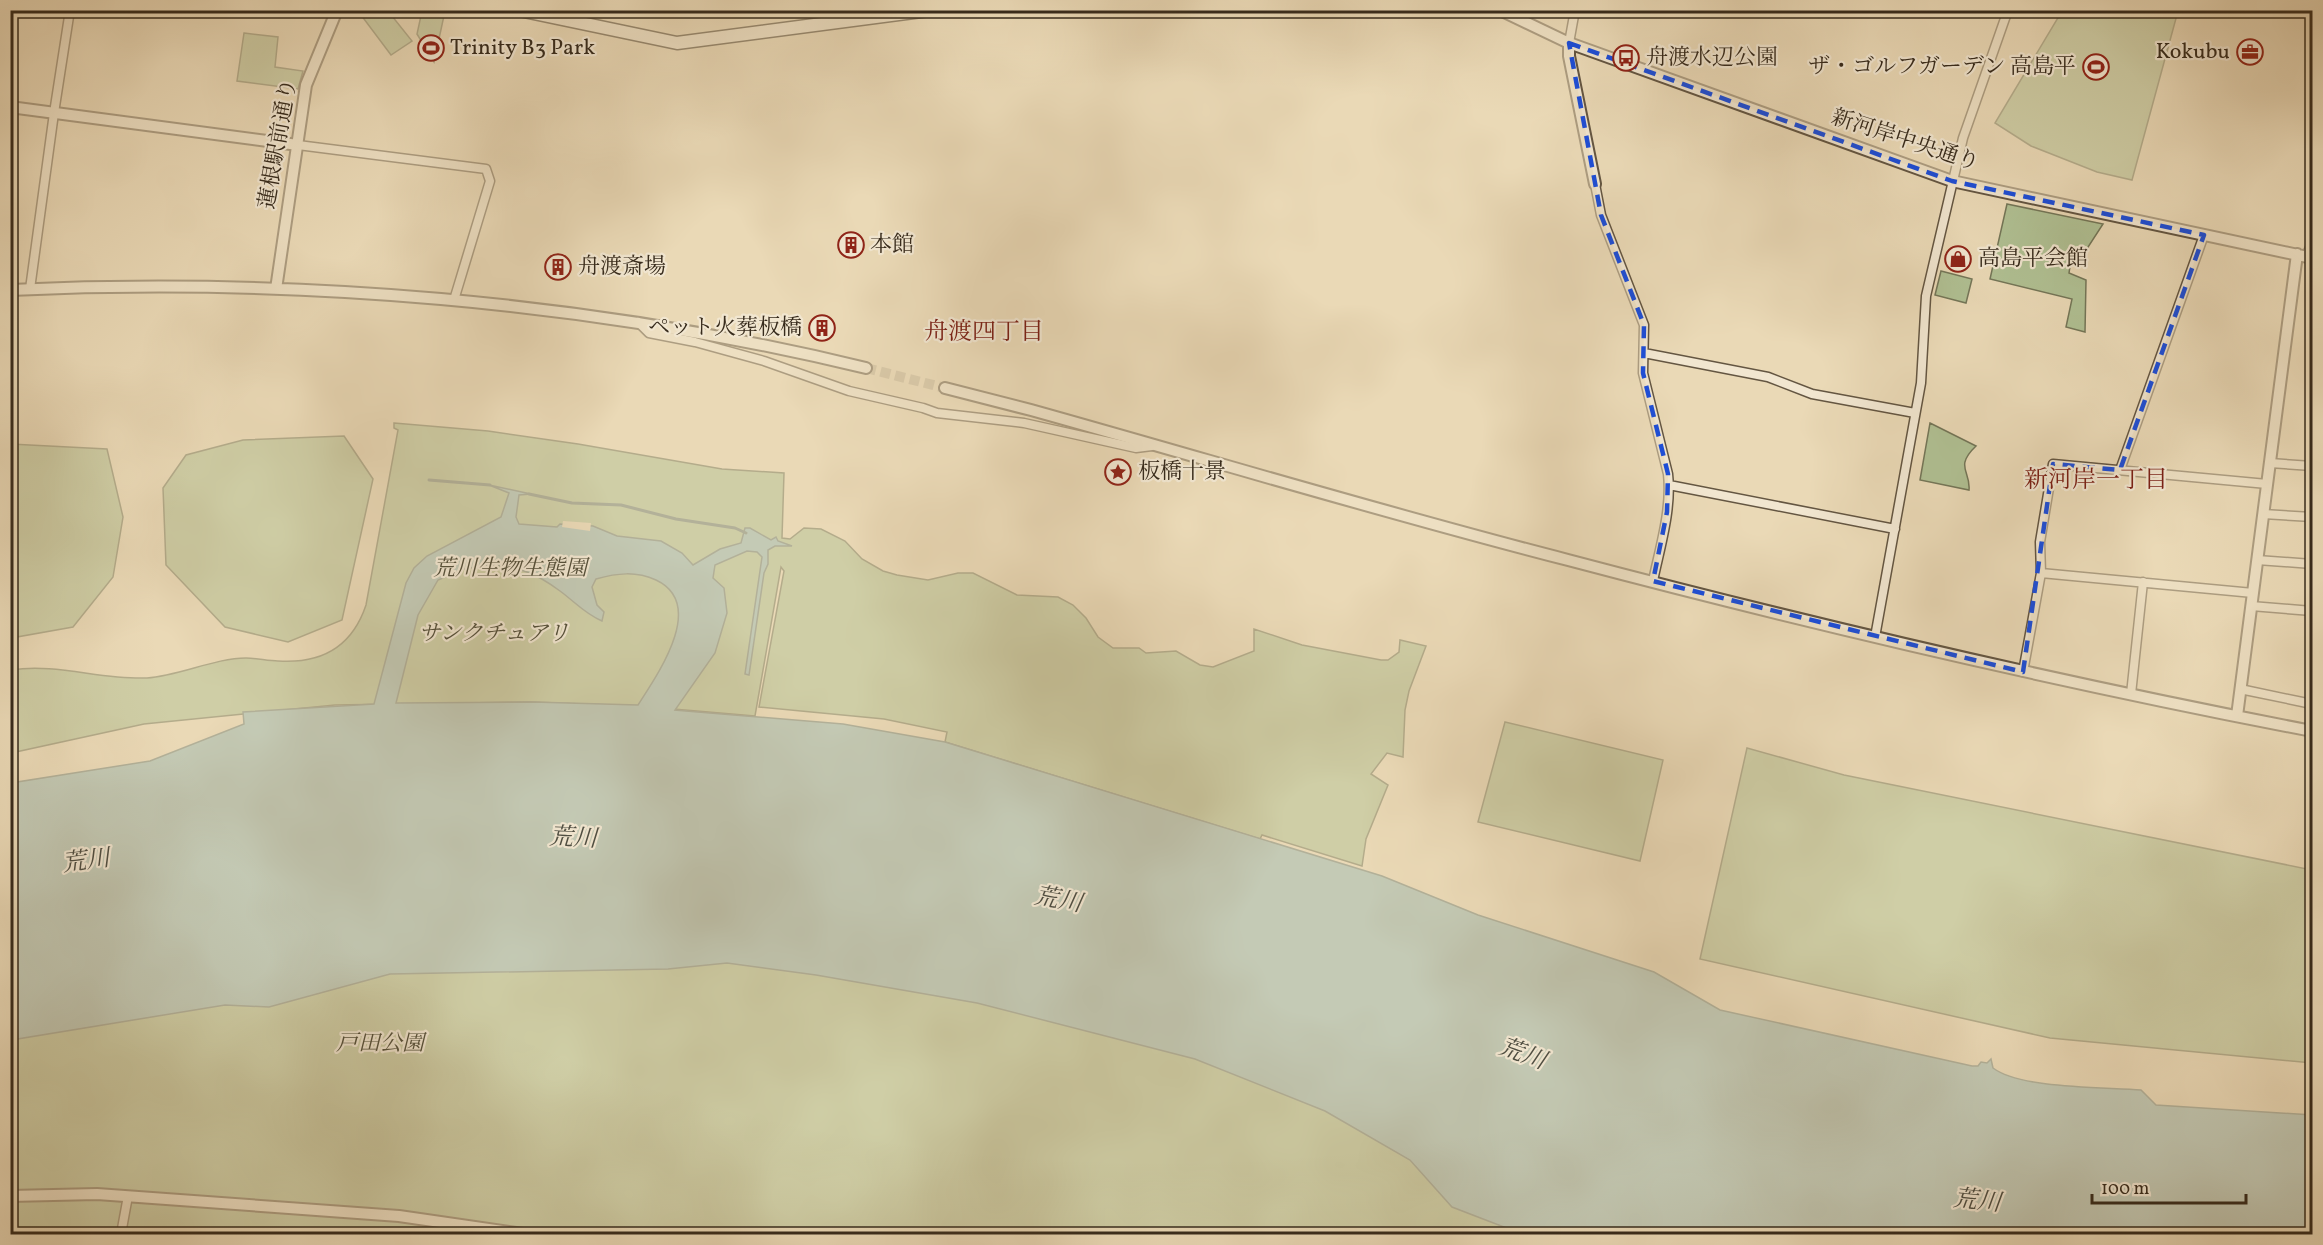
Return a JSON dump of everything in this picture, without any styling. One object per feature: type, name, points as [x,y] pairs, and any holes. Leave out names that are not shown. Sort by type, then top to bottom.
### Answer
[{"type":"main road","points":[[519,10],[657,40],[687,42],[929,10]]},
{"type":"street","points":[[30,289],[70,10]]},
{"type":"street","name":"蓮根駅前通り","points":[[276,289],[306,85],[337,10]]},
{"type":"street","name":"新河岸中央通り","points":[[1500,10],[1569,43],[1952,181],[2305,256]]},
{"type":"street","points":[[1575,10],[1569,56],[1606,232],[1641,316],[1645,339],[1646,384],[1669,485],[1667,512],[1653,582]]},
{"type":"street","points":[[1875,637],[1921,383],[1926,296],[1963,138],[2008,10]]},
{"type":"street","points":[[10,107],[486,169],[490,181],[454,300]]},
{"type":"street","points":[[2120,470],[2204,235]]},
{"type":"street","points":[[2236,716],[2270,463],[2305,256],[2313,243]]},
{"type":"street","points":[[10,290],[204,286],[454,300],[638,322],[759,344],[866,368]]},
{"type":"street","points":[[638,322],[649,333],[695,342],[764,361],[849,391],[937,413],[1024,423],[1136,448],[1156,445]]},
{"type":"street","points":[[1644,353],[1768,377],[1812,394],[1915,413]]},
{"type":"street","points":[[945,388],[1444,527],[1653,582],[2023,672],[2313,731]]},
{"type":"street","points":[[2270,463],[2313,466]]},
{"type":"street","points":[[2023,672],[2040,573],[2040,542],[2053,464],[2267,484]]},
{"type":"street","points":[[1669,485],[1894,530]]},
{"type":"street","points":[[2263,514],[2313,517]]},
{"type":"street","points":[[2257,560],[2313,564]]},
{"type":"street","points":[[2040,573],[2253,593]]},
{"type":"street","points":[[2131,694],[2143,582]]},
{"type":"street","points":[[2251,606],[2313,611]]},
{"type":"street","points":[[2240,689],[2313,704]]},
{"type":"street","points":[[10,1197],[63,1194],[128,1196],[399,1216],[523,1234]]},
{"type":"street","points":[[121,1234],[128,1196]]},
{"type":"highlighted area","points":[[1569,43],[1952,181],[2204,235],[2120,470],[2053,464],[2023,672],[1653,581],[1667,512],[1668,474],[1643,373],[1644,325],[1601,215]]},
{"type":"green space","points":[[358,11],[388,11],[412,41],[391,55]]},
{"type":"green space","name":"Trinity B3 Park","points":[[422,11],[445,11],[434,62],[417,34]]},
{"type":"green space","name":"ザ・ゴルフガーデン 高島平","points":[[2062,11],[2178,11],[2132,180],[2097,172],[2031,146],[1995,123]]},
{"type":"green space","points":[[244,33],[278,37],[275,67],[303,71],[298,89],[237,81]]},
{"type":"green space","points":[[2007,204],[2103,224],[2079,261],[2071,260],[2069,273],[2086,280],[2085,332],[2066,327],[2072,299],[1990,279]]},
{"type":"green space","points":[[1941,271],[1972,279],[1966,303],[1935,295]]},
{"type":"green space","points":[[394,423],[488,431],[722,469],[784,473],[782,538],[790,539],[804,528],[821,529],[845,541],[862,559],[883,571],[928,580],[958,573],[973,573],[1017,595],[1058,597],[1073,605],[1086,618],[1098,637],[1113,648],[1139,648],[1146,653],[1176,651],[1200,665],[1213,667],[1254,651],[1254,629],[1302,645],[1381,660],[1388,660],[1399,652],[1400,640],[1426,646],[1409,691],[1405,710],[1403,757],[1387,753],[1371,774],[1388,785],[1366,839],[1362,866],[1262,835],[1260,839],[945,742],[947,732],[884,719],[759,707],[784,571],[781,567],[755,716],[638,706],[532,702],[335,705],[144,724],[11,753],[11,670],[28,668],[113,677],[159,677],[234,659],[294,661],[308,659],[321,656],[344,642],[353,632],[366,605],[398,430],[394,428]]},
{"type":"green space","points":[[1930,423],[1976,446],[1969,453],[1965,464],[1969,490],[1920,480]]},
{"type":"green space","points":[[344,436],[373,479],[342,620],[288,642],[225,627],[166,565],[163,488],[186,455],[243,440]]},
{"type":"green space","points":[[10,444],[107,449],[123,517],[113,577],[73,627],[11,638]]},
{"type":"green space","points":[[1505,722],[1663,760],[1640,861],[1478,822]]},
{"type":"green space","points":[[1747,748],[1844,775],[2312,870],[2312,1063],[2050,1038],[1700,959]]},
{"type":"green space","name":"戸田公園","points":[[359,852],[2061,1234],[11,1234],[10,898]]},
{"type":"water","name":"荒川","points":[[489,485],[531,494],[519,495],[516,517],[519,524],[557,527],[560,524],[593,526],[617,536],[661,541],[682,553],[693,565],[720,549],[741,543],[745,528],[750,528],[771,540],[776,537],[778,541],[792,546],[775,546],[768,550],[768,564],[764,573],[749,675],[745,674],[762,557],[757,552],[747,551],[715,565],[713,578],[724,588],[727,613],[715,653],[675,710],[843,724],[945,742],[1382,876],[1478,915],[1654,972],[1720,1010],[1972,1066],[1978,1066],[1981,1062],[1987,1063],[1991,1059],[1993,1068],[2023,1080],[2063,1086],[2141,1090],[2156,1105],[2312,1115],[2312,1234],[1522,1234],[1452,1207],[1410,1160],[1325,1111],[1195,1059],[977,1003],[816,975],[727,963],[668,969],[390,974],[269,1007],[225,1005],[11,1040],[11,783],[150,761],[244,724],[243,712],[374,704],[406,583],[414,568],[427,556],[501,517],[509,493]],"holes":[[[490,565],[519,569],[543,580],[602,621],[604,612],[597,605],[592,587],[596,579],[619,574],[641,575],[656,580],[671,591],[678,605],[678,622],[674,640],[638,705],[532,702],[396,703],[418,615],[438,580],[464,569]]]},
{"type":"pier","points":[[563,521],[591,523],[590,531],[562,527]]},
{"type":"waterway","points":[[429,480],[490,485]]},
{"type":"waterway","points":[[529,494],[572,503],[621,505],[676,519],[735,528],[746,533]]},
{"type":"tunnel","points":[[866,368],[945,388]]},
{"type":"place","name":"Trinity B3 Park","points":[[431,48]]},
{"type":"place","name":"Kokubu","points":[[2250,52]]},
{"type":"place","name":"舟渡水辺公園","points":[[1626,58]]},
{"type":"place","name":"ザ・ゴルフガーデン 高島平","points":[[2096,67]]},
{"type":"place","name":"本館","points":[[851,245]]},
{"type":"place","name":"高島平会館","points":[[1958,259]]},
{"type":"place","name":"舟渡斎場","points":[[558,267]]},
{"type":"place","name":"ペット火葬板橋","points":[[822,328]]},
{"type":"place","name":"板橋十景","points":[[1118,472]]},
{"type":"district","name":"舟渡四丁目","points":[[984,333]]},
{"type":"district","name":"新河岸一丁目","points":[[2096,481]]},
{"type":"park label","name":"荒川生物生態園","points":[[510,569]]},
{"type":"park label","name":"サンクチュアリ","points":[[494,634]]}]
